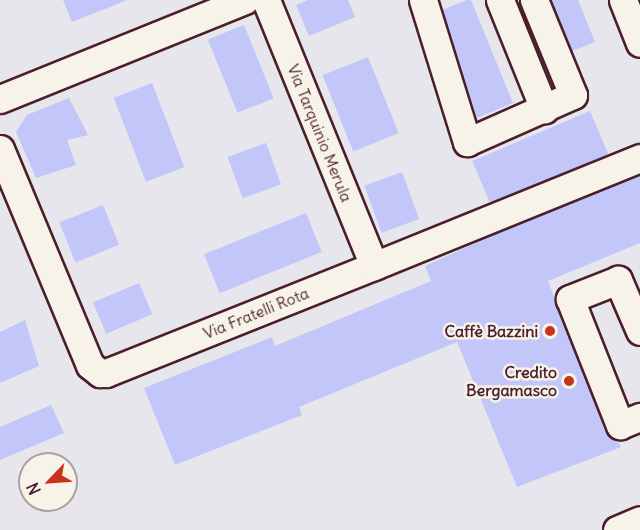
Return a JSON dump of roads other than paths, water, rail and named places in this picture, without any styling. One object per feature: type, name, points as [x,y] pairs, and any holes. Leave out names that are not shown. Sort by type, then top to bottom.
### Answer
[{"type":"street","points":[[0,99],[202,8],[245,0]]},
{"type":"street","name":"Via Tarquinio Merula","points":[[266,0],[374,266]]},
{"type":"street","points":[[423,0],[467,142],[573,95],[534,0]]},
{"type":"street","points":[[500,0],[544,109]]},
{"type":"street","points":[[623,0],[640,43]]},
{"type":"street","name":"Via Fratelli Rota","points":[[0,149],[90,365],[100,373],[106,373],[640,158]]},
{"type":"street","points":[[640,331],[618,280],[570,299],[620,425],[640,417]]},
{"type":"street","points":[[617,530],[640,520]]},
{"type":"place","name":"Caffè Bazzini","points":[[550,331]]},
{"type":"place","name":"Credito Bergamasco","points":[[569,381]]}]
